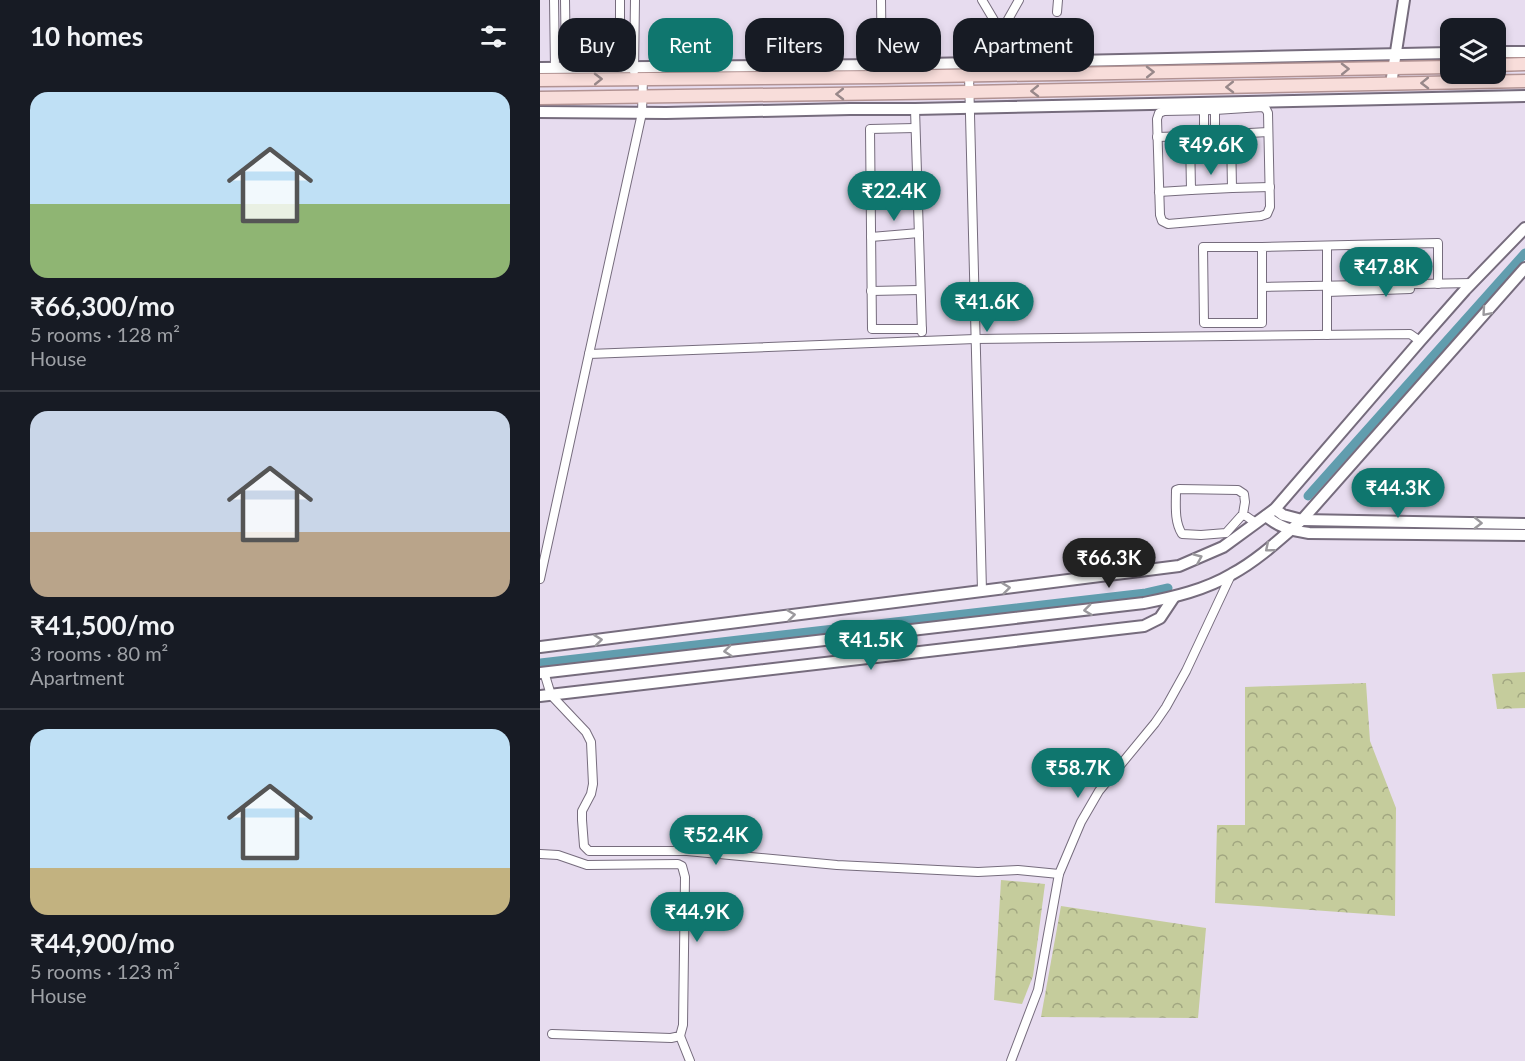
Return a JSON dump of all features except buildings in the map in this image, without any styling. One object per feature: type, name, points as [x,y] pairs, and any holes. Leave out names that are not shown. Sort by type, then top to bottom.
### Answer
[{"type":"main road","points":[[1506,65],[1525,64]]},
{"type":"main road","points":[[1094,69],[1440,67]]},
{"type":"main road","points":[[540,80],[637,75],[856,71]]},
{"type":"main road","points":[[904,72],[969,75],[990,72]]},
{"type":"main road","points":[[540,98],[1525,81]]},
{"type":"street","points":[[554,0],[558,45]]},
{"type":"street","points":[[565,0],[565,18]]},
{"type":"street","points":[[620,0],[620,18]]},
{"type":"street","points":[[540,579],[642,112],[642,96],[637,75],[635,0]]},
{"type":"street","points":[[881,0],[881,18]]},
{"type":"street","points":[[982,0],[993,18]]},
{"type":"street","points":[[1009,18],[1019,0]]},
{"type":"street","points":[[1057,12],[1058,0]]},
{"type":"street","points":[[1391,84],[1404,0]]},
{"type":"street","points":[[1506,52],[1525,52]]},
{"type":"street","points":[[1094,66],[1440,53]]},
{"type":"street","points":[[540,68],[558,68]]},
{"type":"street","points":[[604,72],[637,75]]},
{"type":"street","points":[[969,75],[982,591]]},
{"type":"street","points":[[540,112],[1209,106],[1266,109],[1270,187],[1270,207],[1267,214],[1168,224],[1162,221],[1160,215],[1157,138],[1157,119],[1159,113],[1164,111],[1209,106],[1525,96]]},
{"type":"street","points":[[1209,106],[1215,135]]},
{"type":"street","points":[[1204,135],[1209,106]]},
{"type":"street","points":[[915,109],[922,341]]},
{"type":"street","points":[[915,128],[870,129],[872,329],[922,329]]},
{"type":"street","points":[[1157,138],[1268,132]]},
{"type":"street","points":[[1230,134],[1232,188]]},
{"type":"street","points":[[1190,136],[1191,190]]},
{"type":"street","points":[[870,181],[917,179]]},
{"type":"street","points":[[1160,192],[1270,187]]},
{"type":"street","points":[[540,647],[1179,566],[1222,547],[1275,509],[1420,341],[1525,228]]},
{"type":"street","points":[[871,237],[919,233]]},
{"type":"street","points":[[1262,247],[1262,323],[1204,323],[1203,247],[1438,243],[1442,285]]},
{"type":"street","points":[[1395,244],[1396,285]]},
{"type":"street","points":[[1327,246],[1327,335]]},
{"type":"street","points":[[1059,874],[1018,870],[978,872],[837,865],[687,851],[589,851],[584,846],[582,812],[593,784],[591,742],[586,732],[545,696],[542,673],[1144,603],[1183,595],[1231,575],[1262,554],[1302,520],[1525,268]]},
{"type":"street","points":[[1328,289],[1396,285],[1470,285]]},
{"type":"street","points":[[1262,287],[1328,289],[1442,285]]},
{"type":"street","points":[[871,291],[921,290]]},
{"type":"street","points":[[589,354],[975,339],[1410,334],[1420,341]]},
{"type":"street","points":[[1176,490],[1238,490],[1244,494],[1243,514],[1226,533],[1201,536],[1182,534],[1175,510],[1176,490]]},
{"type":"street","points":[[1275,509],[1282,515],[1302,520],[1525,524]]},
{"type":"street","points":[[1243,514],[1256,523]]},
{"type":"street","points":[[1266,516],[1277,525],[1310,533],[1525,535]]},
{"type":"street","points":[[1011,1061],[1038,990],[1059,874],[1081,822],[1092,802],[1155,723],[1178,686],[1231,575]]},
{"type":"street","points":[[545,696],[1144,626],[1160,618],[1174,597]]},
{"type":"street","points":[[540,854],[558,855],[587,866],[673,863],[682,866],[685,877],[683,1025],[680,1036],[690,1061]]},
{"type":"street","points":[[552,1034],[671,1038],[680,1036]]},
{"type":"green space","points":[[1525,672],[1525,708],[1497,709],[1492,674]]},
{"type":"green space","points":[[1366,683],[1370,741],[1396,808],[1395,916],[1215,903],[1217,825],[1245,825],[1245,687]]},
{"type":"green space","points":[[1001,880],[1045,884],[1033,976],[1022,1004],[994,1000]]},
{"type":"green space","points":[[1061,906],[1206,928],[1198,1018],[1041,1017]]},
{"type":"waterway","points":[[1308,496],[1525,253]]},
{"type":"waterway","points":[[540,663],[1146,593],[1168,588]]}]
